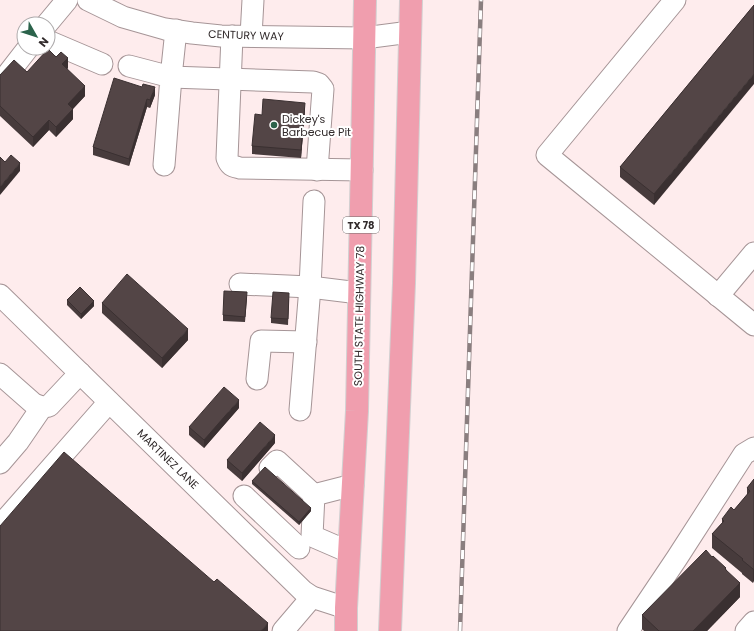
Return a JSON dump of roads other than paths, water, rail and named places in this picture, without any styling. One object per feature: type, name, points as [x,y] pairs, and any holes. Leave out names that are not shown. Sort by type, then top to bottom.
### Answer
[{"type":"main road","name":"SOUTH STATE HIGHWAY 78","points":[[346,631],[357,411],[365,0]]},
{"type":"main road","points":[[390,631],[404,283],[411,0]]},
{"type":"street","points":[[54,16],[67,0]]},
{"type":"street","name":"CENTURY WAY","points":[[88,0],[123,17],[165,28],[192,33],[242,36],[364,38],[410,32]]},
{"type":"street","points":[[253,0],[230,79],[227,158],[229,164],[240,168],[362,170]]},
{"type":"street","points":[[675,0],[547,155],[754,325]]},
{"type":"street","points":[[164,165],[176,30]]},
{"type":"street","points":[[56,44],[102,64]]},
{"type":"street","points":[[0,84],[22,56]]},
{"type":"street","points":[[129,66],[171,78],[313,82],[319,84],[323,89],[317,170]]},
{"type":"street","points":[[300,410],[310,287],[314,201]]},
{"type":"street","points":[[718,296],[754,253]]},
{"type":"street","points":[[240,284],[310,287],[360,294]]},
{"type":"street","name":"MARTINEZ LANE","points":[[0,295],[303,591],[312,597],[346,608]]},
{"type":"street","points":[[257,379],[261,341],[306,342]]},
{"type":"street","points":[[0,374],[34,404],[42,407],[49,406],[80,373]]},
{"type":"street","points":[[0,526],[109,402]]},
{"type":"street","points":[[0,463],[18,442],[42,407]]},
{"type":"street","points":[[628,631],[744,454],[754,448]]},
{"type":"street","points":[[225,515],[277,461],[281,495],[303,511],[306,542]]},
{"type":"street","points":[[257,483],[281,495],[303,511],[306,542]]},
{"type":"street","points":[[303,511],[353,485]]},
{"type":"street","points":[[306,542],[349,552]]},
{"type":"street","points":[[279,567],[306,542]]},
{"type":"street","points":[[283,631],[312,597]]},
{"type":"street","points":[[746,631],[754,622]]},
{"type":"railway","points":[[460,631],[481,0]]},
{"type":"place","name":"Dickey's Barbecue Pit","points":[[274,125]]}]
